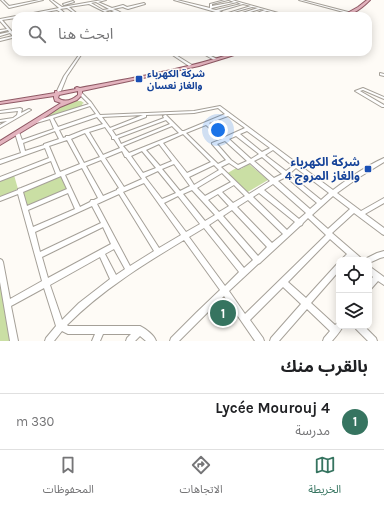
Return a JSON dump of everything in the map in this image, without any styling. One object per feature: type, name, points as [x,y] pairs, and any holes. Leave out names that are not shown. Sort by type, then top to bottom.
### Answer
[{"type":"main road","points":[[352,12],[370,0]]},
{"type":"main road","points":[[0,102],[49,97],[72,88],[190,65],[224,56]]},
{"type":"main road","points":[[0,102],[80,91],[198,65],[228,56]]},
{"type":"main road","points":[[72,88],[80,91]]},
{"type":"main road","points":[[0,143],[61,104],[78,98],[80,91]]},
{"type":"main road","points":[[58,94],[62,102],[71,101]]},
{"type":"main road","points":[[52,110],[58,94]]},
{"type":"street","points":[[2,0],[10,6],[42,0]]},
{"type":"street","points":[[6,4],[30,0]]},
{"type":"street","points":[[52,1],[61,0],[64,3],[73,2],[71,0]]},
{"type":"street","points":[[88,0],[93,0]]},
{"type":"street","points":[[39,12],[105,0]]},
{"type":"street","points":[[175,0],[211,8],[216,11],[248,3]]},
{"type":"street","points":[[211,8],[211,4],[227,0]]},
{"type":"street","points":[[230,0],[248,3],[260,9],[271,12]]},
{"type":"street","points":[[300,0],[347,12]]},
{"type":"street","points":[[52,1],[63,12]]},
{"type":"street","points":[[79,1],[83,4]]},
{"type":"street","points":[[98,1],[116,11],[144,4]]},
{"type":"street","points":[[211,8],[237,1],[253,6]]},
{"type":"street","points":[[89,3],[104,11],[123,6],[128,8]]},
{"type":"street","points":[[232,12],[253,6]]},
{"type":"street","points":[[66,7],[73,12]]},
{"type":"street","points":[[249,12],[260,9]]},
{"type":"street","points":[[1,20],[12,18]]},
{"type":"street","points":[[0,35],[11,32],[1,20]]},
{"type":"street","points":[[0,27],[6,26]]},
{"type":"street","points":[[0,31],[9,29]]},
{"type":"street","points":[[0,40],[12,37]]},
{"type":"street","points":[[58,94],[61,84],[72,70],[80,56]]},
{"type":"street","points":[[175,56],[190,65]]},
{"type":"street","points":[[209,56],[215,59]]},
{"type":"street","points":[[384,98],[363,89],[357,91],[384,106]]},
{"type":"street","points":[[80,91],[260,341]]},
{"type":"street","points":[[71,101],[83,100],[90,104]]},
{"type":"street","points":[[33,123],[90,104]]},
{"type":"street","points":[[20,142],[99,116],[165,116],[219,107],[384,232]]},
{"type":"street","points":[[0,112],[20,109],[19,116]]},
{"type":"street","points":[[0,127],[29,110]]},
{"type":"street","points":[[127,156],[228,114]]},
{"type":"street","points":[[0,162],[88,130],[107,127],[150,115]]},
{"type":"street","points":[[165,116],[287,234]]},
{"type":"street","points":[[114,138],[165,116]]},
{"type":"street","points":[[50,118],[62,140]]},
{"type":"street","points":[[0,121],[14,119]]},
{"type":"street","points":[[83,121],[102,157],[158,252]]},
{"type":"street","points":[[206,123],[251,161],[356,257]]},
{"type":"street","points":[[0,198],[102,157],[173,124]]},
{"type":"street","points":[[247,129],[214,144],[229,161],[238,167],[273,148]]},
{"type":"street","points":[[17,133],[24,154]]},
{"type":"street","points":[[237,134],[321,203]]},
{"type":"street","points":[[68,137],[101,198]]},
{"type":"street","points":[[160,142],[193,187],[258,261]]},
{"type":"street","points":[[46,146],[70,190],[78,209]]},
{"type":"street","points":[[143,149],[178,194],[244,273]]},
{"type":"street","points":[[0,179],[52,159]]},
{"type":"street","points":[[174,341],[224,290],[321,203],[333,193],[384,160]]},
{"type":"street","points":[[186,176],[216,164],[229,161]]},
{"type":"street","points":[[32,231],[121,190],[174,162]]},
{"type":"street","points":[[49,341],[60,326],[87,301],[129,271],[158,252],[220,216],[296,166]]},
{"type":"street","points":[[161,202],[222,171]]},
{"type":"street","points":[[204,199],[218,190],[234,183]]},
{"type":"street","points":[[20,190],[38,256],[60,326],[68,330],[140,330],[152,341]]},
{"type":"street","points":[[25,209],[70,190]]},
{"type":"street","points":[[218,190],[272,248]]},
{"type":"street","points":[[260,190],[300,223]]},
{"type":"street","points":[[93,202],[129,271]]},
{"type":"street","points":[[361,214],[381,202],[384,207]]},
{"type":"street","points":[[245,319],[354,209]]},
{"type":"street","points":[[38,256],[104,224]]},
{"type":"street","points":[[8,304],[115,245]]},
{"type":"street","points":[[101,253],[115,281]]},
{"type":"street","points":[[348,257],[352,254]]},
{"type":"street","points":[[372,258],[384,254]]},
{"type":"street","points":[[0,262],[14,341]]},
{"type":"street","points":[[274,341],[336,269]]},
{"type":"street","points":[[372,271],[384,282]]},
{"type":"street","points":[[372,283],[378,276]]},
{"type":"street","points":[[283,282],[336,327]]},
{"type":"street","points":[[327,341],[336,329]]},
{"type":"street","points":[[362,329],[373,341]]},
{"type":"street","points":[[96,341],[102,330]]},
{"type":"street","points":[[130,341],[140,330]]},
{"type":"green space","points":[[75,101],[81,101],[84,103],[82,104],[83,106],[45,118],[63,105]]},
{"type":"green space","points":[[249,164],[268,180],[246,193],[226,174],[238,167],[241,169]]},
{"type":"green space","points":[[14,175],[18,189],[0,197],[0,180]]},
{"type":"green space","points":[[61,175],[68,190],[27,207],[23,191]]},
{"type":"green space","points":[[0,282],[10,341],[0,341]]},
{"type":"place","name":"شركة الكهرباء والغاز نعسان","points":[[139,79]]},
{"type":"place","name":"شركة الكهرباء والغاز المروج 4","points":[[368,169]]},
{"type":"place","name":"Lycée Mourouj 4","points":[[223,313]]}]
